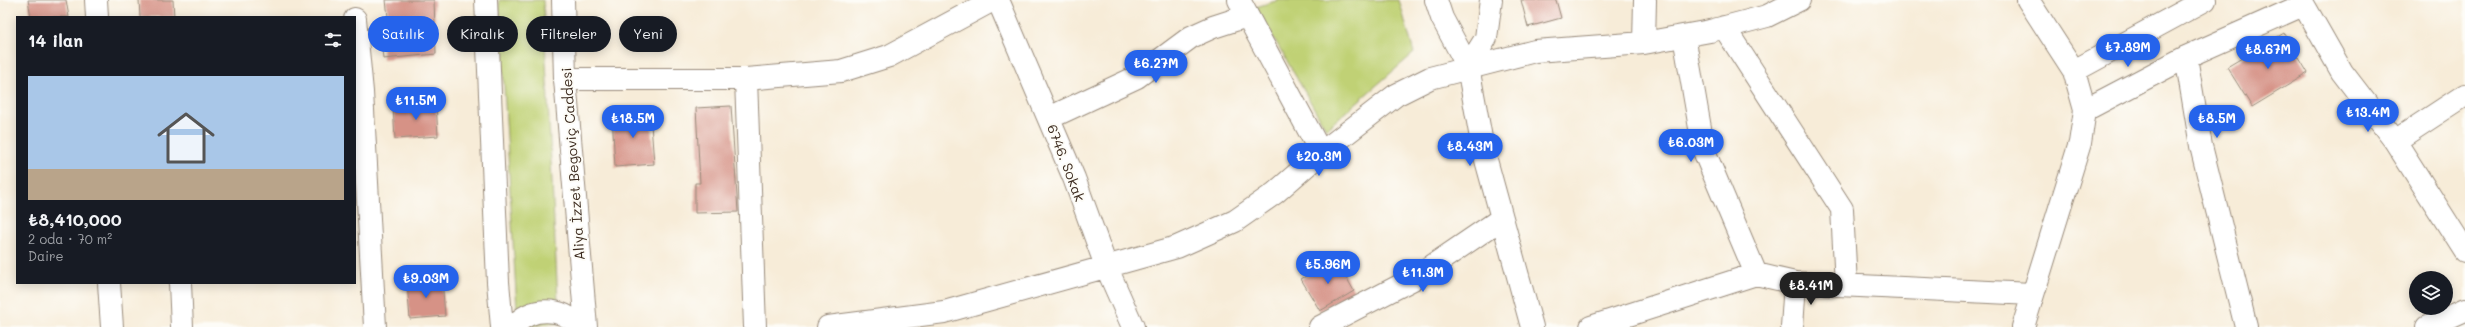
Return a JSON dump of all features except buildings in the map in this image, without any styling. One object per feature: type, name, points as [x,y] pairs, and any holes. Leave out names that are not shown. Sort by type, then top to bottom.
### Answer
[{"type":"street","points":[[96,0],[97,16]]},
{"type":"street","points":[[353,0],[355,16]]},
{"type":"street","points":[[486,0],[498,282],[502,327]]},
{"type":"street","name":"Aliya İzzet Begoviç Caddesi","points":[[564,0],[565,79],[586,327]]},
{"type":"street","points":[[565,79],[746,79],[841,72],[890,56],[993,0]]},
{"type":"street","name":"6746. Sokak","points":[[998,0],[1074,178],[1106,266],[1132,327]]},
{"type":"street","points":[[1436,0],[1442,18],[1468,67],[1483,149],[1501,219],[1532,327]]},
{"type":"street","points":[[1468,67],[1486,38],[1491,0]]},
{"type":"street","points":[[1644,43],[1645,0]]},
{"type":"street","points":[[828,327],[946,320],[1106,266],[1177,247],[1236,221],[1275,193],[1321,153],[1396,95],[1430,78],[1468,67],[1535,52],[1644,43],[1684,36],[1767,16],[1799,0]]},
{"type":"street","points":[[2023,327],[2080,143],[2085,110],[2074,71],[2028,0]]},
{"type":"street","points":[[2074,71],[2205,0]]},
{"type":"street","points":[[2085,110],[2186,57],[2302,2],[2342,72],[2395,141],[2465,251]]},
{"type":"street","points":[[1049,118],[1137,77],[1191,37],[1213,26],[1243,5],[1321,153]]},
{"type":"street","points":[[1724,27],[1842,209],[1846,285]]},
{"type":"street","points":[[356,36],[375,327]]},
{"type":"street","points":[[1684,36],[1704,150],[1756,274]]},
{"type":"street","points":[[2186,57],[2201,146],[2246,327]]},
{"type":"street","points":[[746,79],[755,327]]},
{"type":"street","points":[[2395,141],[2465,95]]},
{"type":"street","points":[[1320,327],[1413,279],[1501,219]]},
{"type":"street","points":[[1591,327],[1756,274],[1795,283],[2032,294]]},
{"type":"street","points":[[1792,327],[1795,283]]},
{"type":"street","points":[[109,284],[112,327]]},
{"type":"street","points":[[180,284],[182,327]]},
{"type":"street","points":[[2427,327],[2465,310]]},
{"type":"street","points":[[514,327],[526,316],[539,311],[554,311],[566,316],[579,327]]},
{"type":"green space","points":[[499,0],[543,0],[544,16],[526,16],[526,52],[546,52],[559,323],[518,327],[502,52],[518,52],[518,16],[500,16]]},
{"type":"green space","points":[[1279,0],[1399,0],[1414,53],[1326,129],[1256,7]]}]
